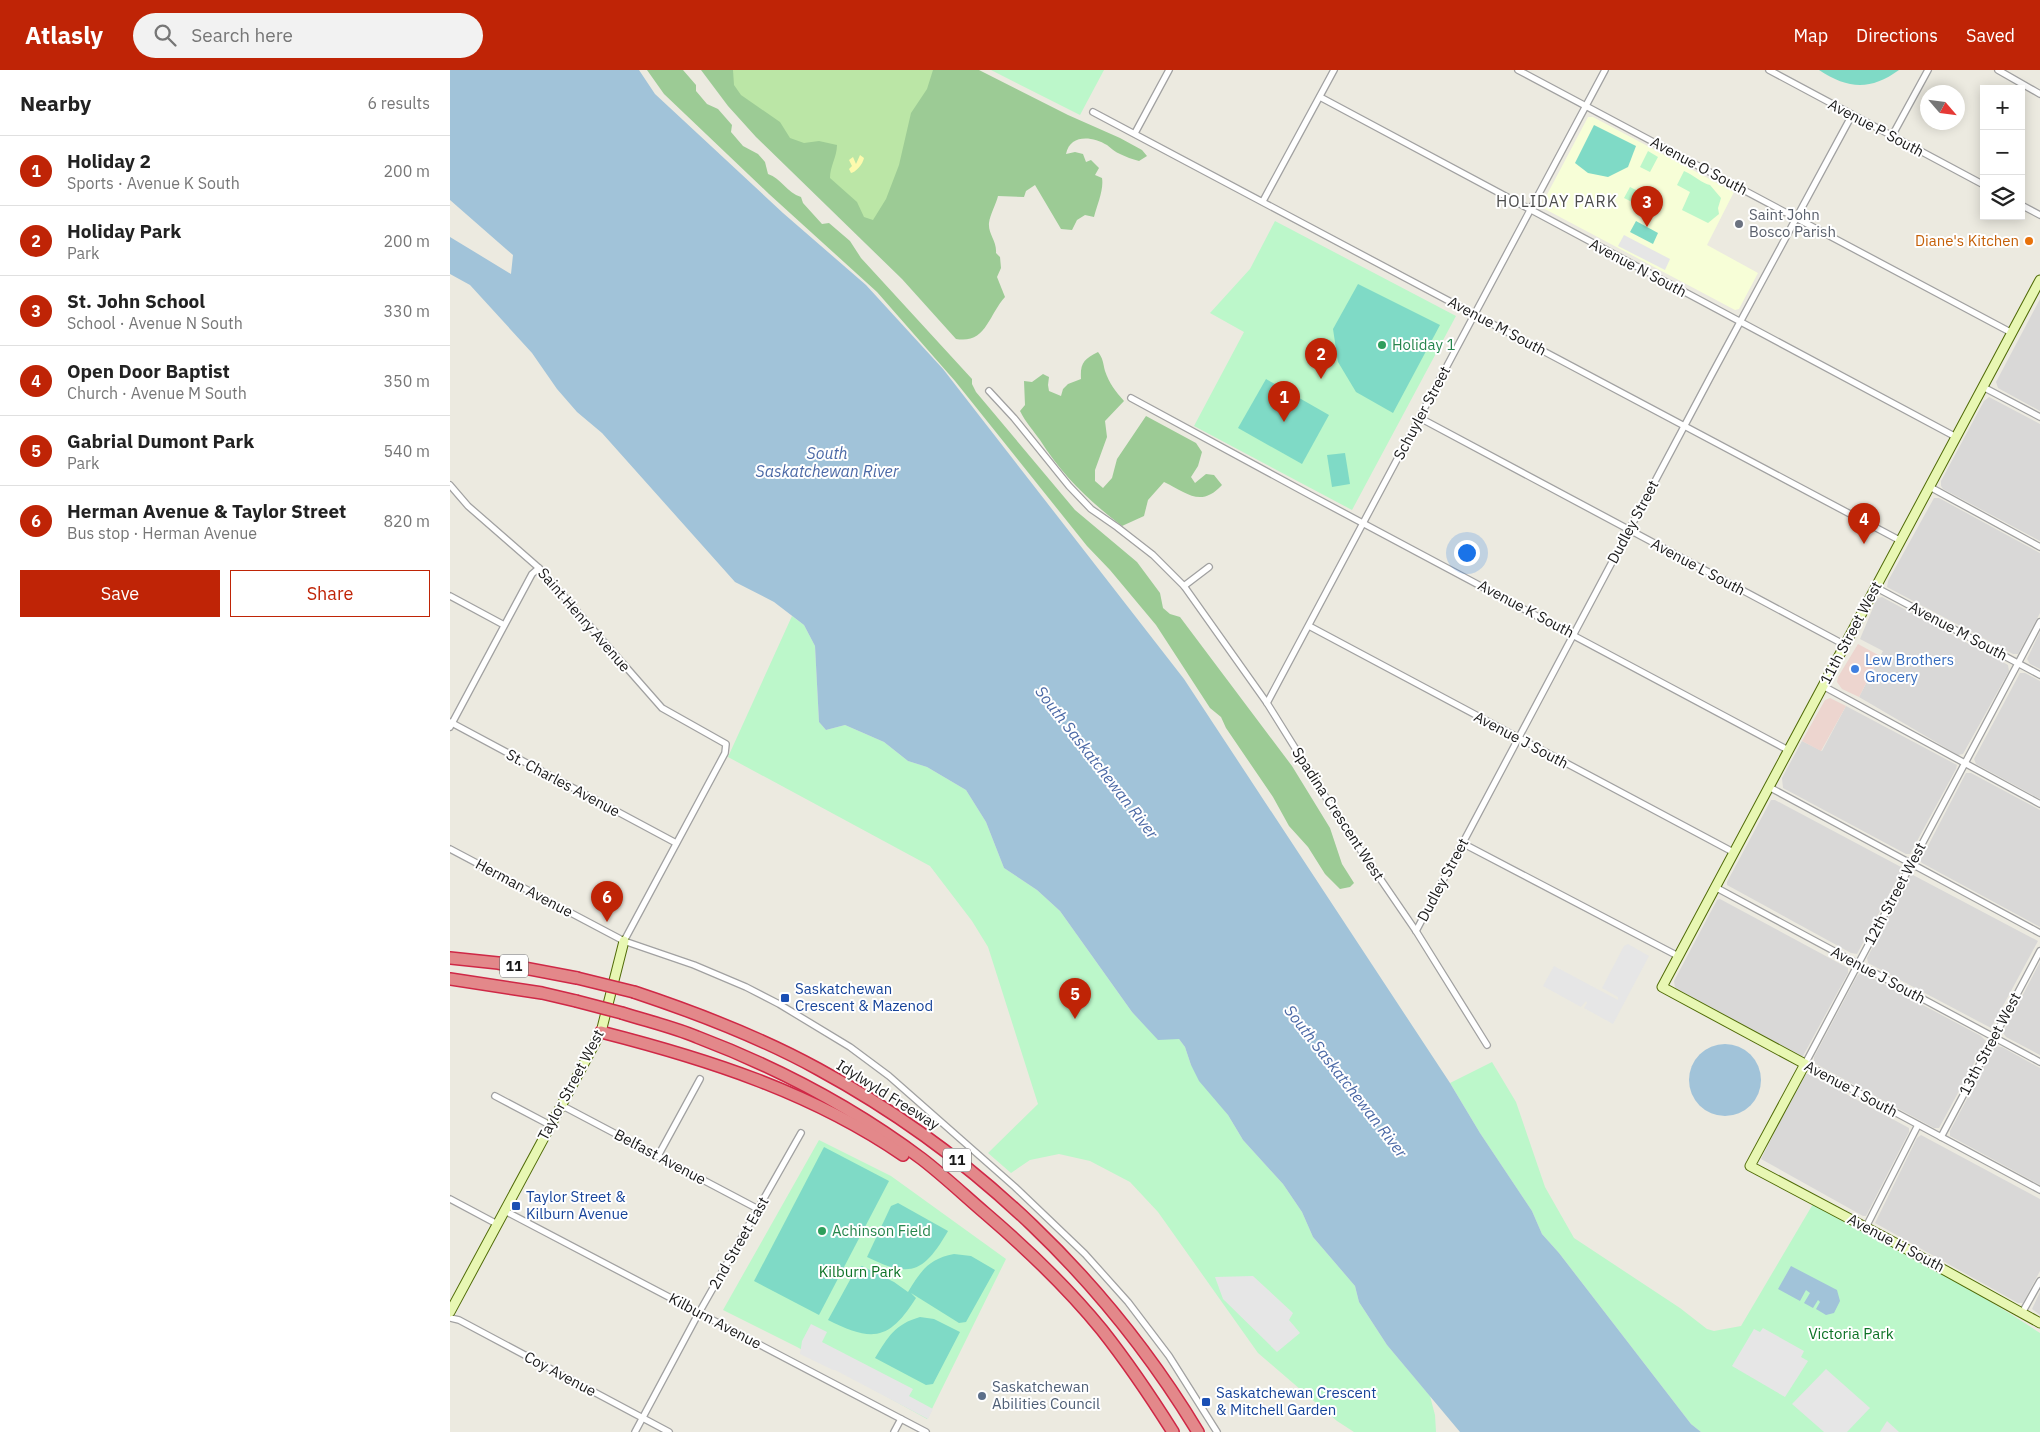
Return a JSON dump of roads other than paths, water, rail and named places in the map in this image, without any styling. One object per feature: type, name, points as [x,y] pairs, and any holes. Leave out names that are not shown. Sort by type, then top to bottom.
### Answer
[{"type":"highway","name":"Idylwyld Freeway","points":[[450,958],[498,963],[577,978],[634,992],[714,1020],[788,1053],[878,1103],[940,1146],[1044,1234],[1088,1282],[1157,1368],[1198,1432]]},
{"type":"highway","name":"11","points":[[450,979],[542,993],[622,1013],[696,1036],[778,1072],[887,1134],[923,1160],[1009,1233],[1065,1288],[1101,1329],[1138,1378],[1173,1432]]},
{"type":"highway","points":[[601,1032],[717,1064],[767,1082],[810,1102],[861,1128],[894,1148],[1009,1233]]},
{"type":"street","points":[[1135,133],[1169,70]]},
{"type":"street","points":[[1263,201],[1334,70]]},
{"type":"street","name":"Avenue O South","points":[[1518,70],[2012,333]]},
{"type":"street","name":"Schuyler Street","points":[[1267,703],[1605,70]]},
{"type":"street","name":"Avenue P South","points":[[1768,70],[1980,183]]},
{"type":"street","points":[[1892,136],[1928,70]]},
{"type":"street","points":[[1998,70],[2040,94]]},
{"type":"street","name":"Avenue N South","points":[[1320,97],[1956,437]]},
{"type":"street","name":"Avenue M South","points":[[1093,112],[1900,541]]},
{"type":"street","name":"Dudley Street","points":[[1416,931],[1684,426],[1852,115]]},
{"type":"street","points":[[2025,207],[2040,215]]},
{"type":"street","name":"11th Street West","points":[[1662,987],[1875,587],[2039,285]]},
{"type":"street","points":[[1984,387],[2040,417]]},
{"type":"street","name":"Spadina Crescent West","points":[[988,391],[1014,418],[1069,486],[1091,509],[1153,555],[1184,586],[1267,703],[1340,820],[1416,931],[1488,1045]]},
{"type":"street","name":"Avenue K South","points":[[1132,398],[1788,750]]},
{"type":"street","name":"Avenue L South","points":[[1420,418],[1845,645]]},
{"type":"street","name":"Saint Henry Avenue","points":[[450,485],[468,506],[539,568],[649,696],[662,708],[726,744]]},
{"type":"street","points":[[1930,487],[2040,547]]},
{"type":"street","points":[[1184,586],[1209,567]]},
{"type":"street","points":[[451,724],[532,574],[539,568]]},
{"type":"street","name":"Avenue M South","points":[[1875,587],[2040,675]]},
{"type":"street","points":[[450,596],[504,625]]},
{"type":"street","name":"12th Street West","points":[[1750,1166],[2040,622]]},
{"type":"street","name":"Avenue J South","points":[[1308,626],[1733,852]]},
{"type":"street","points":[[1823,686],[2040,804]]},
{"type":"street","name":"St. Charles Avenue","points":[[451,724],[676,843]]},
{"type":"street","name":"Taylor Street West","points":[[450,1312],[601,1032],[624,941],[725,753],[726,744]]},
{"type":"street","points":[[1769,787],[2040,933]]},
{"type":"street","points":[[1462,843],[1678,956]]},
{"type":"street","name":"Herman Avenue","points":[[450,849],[624,941],[694,965],[746,987],[779,1004],[842,1043],[889,1076],[1015,1187],[1085,1254],[1128,1302],[1169,1356],[1217,1432]]},
{"type":"street","name":"Avenue J South","points":[[1715,887],[2040,1062]]},
{"type":"street","name":"13th Street West","points":[[1941,1137],[2040,951]]},
{"type":"street","name":"Avenue I South","points":[[1662,987],[2040,1190]]},
{"type":"street","points":[[658,1156],[700,1079]]},
{"type":"street","points":[[495,1096],[550,1125]]},
{"type":"street","name":"Belfast Avenue","points":[[561,1105],[758,1209]]},
{"type":"street","points":[[1866,1227],[1918,1125]]},
{"type":"street","name":"2nd Street East","points":[[635,1432],[699,1312],[801,1133]]},
{"type":"street","name":"Avenue H South","points":[[1750,1166],[1866,1227],[2040,1323]]},
{"type":"street","points":[[450,1199],[498,1224]]},
{"type":"street","name":"Kilburn Avenue","points":[[505,1211],[926,1432]]},
{"type":"street","points":[[2022,1313],[2040,1281]]},
{"type":"street","name":"Coy Avenue","points":[[450,1318],[459,1320],[669,1432]]},
{"type":"street","points":[[894,1432],[901,1419]]},
{"type":"water","name":"South Saskatchewan River","points":[[450,70],[639,70],[655,94],[783,213],[866,285],[943,369],[1184,679],[1450,1083],[1480,1133],[1532,1211],[1542,1234],[1559,1253],[1691,1424],[1701,1432],[1460,1432],[1387,1345],[1359,1302],[1355,1286],[1313,1237],[1302,1212],[1283,1184],[1243,1140],[1228,1115],[1199,1081],[1185,1047],[1179,1039],[1158,1040],[1132,1012],[1060,911],[1037,890],[1004,868],[986,822],[966,790],[927,767],[908,761],[884,742],[845,725],[826,730],[819,722],[815,646],[804,625],[774,602],[735,582],[602,433],[577,412],[557,389],[532,353],[470,285],[450,274],[450,237],[511,274],[513,255],[450,200]]},
{"type":"water","points":[[1725,1044],[1745,1050],[1755,1060],[1761,1080],[1755,1100],[1745,1110],[1725,1116],[1705,1110],[1695,1100],[1689,1080],[1695,1060],[1705,1050]]},
{"type":"water","points":[[1791,1266],[1837,1290],[1840,1301],[1834,1313],[1826,1315],[1816,1309],[1820,1302],[1818,1300],[1813,1308],[1804,1303],[1810,1293],[1806,1290],[1800,1301],[1778,1289]]},
{"type":"place","name":"Saint John Bosco Parish","points":[[1739,224]]},
{"type":"place","name":"St. John School","points":[[1647,227]]},
{"type":"place","name":"Diane's Kitchen","points":[[2029,241]]},
{"type":"place","name":"Holiday 1","points":[[1382,345]]},
{"type":"place","name":"Holiday Park","points":[[1321,379]]},
{"type":"place","name":"Holiday 2","points":[[1284,422]]},
{"type":"place","name":"Open Door Baptist","points":[[1864,544]]},
{"type":"place","name":"Lew Brothers Grocery","points":[[1855,669]]},
{"type":"place","name":"Herman Avenue & Taylor Street","points":[[607,922]]},
{"type":"place","name":"Saskatchewan Crescent & Mazenod","points":[[785,998]]},
{"type":"place","name":"Gabrial Dumont Park","points":[[1075,1019]]},
{"type":"place","name":"Taylor Street & Kilburn Avenue","points":[[516,1206]]},
{"type":"place","name":"Achinson Field","points":[[822,1231]]},
{"type":"place","name":"Saskatchewan Abilities Council","points":[[982,1396]]},
{"type":"place","name":"Saskatchewan Crescent & Mitchell Garden","points":[[1206,1402]]},
{"type":"district","name":"HOLIDAY PARK","points":[[1557,201]]},
{"type":"park label","name":"Kilburn Park","points":[[860,1272]]},
{"type":"park label","name":"Victoria Park","points":[[1851,1334]]}]
